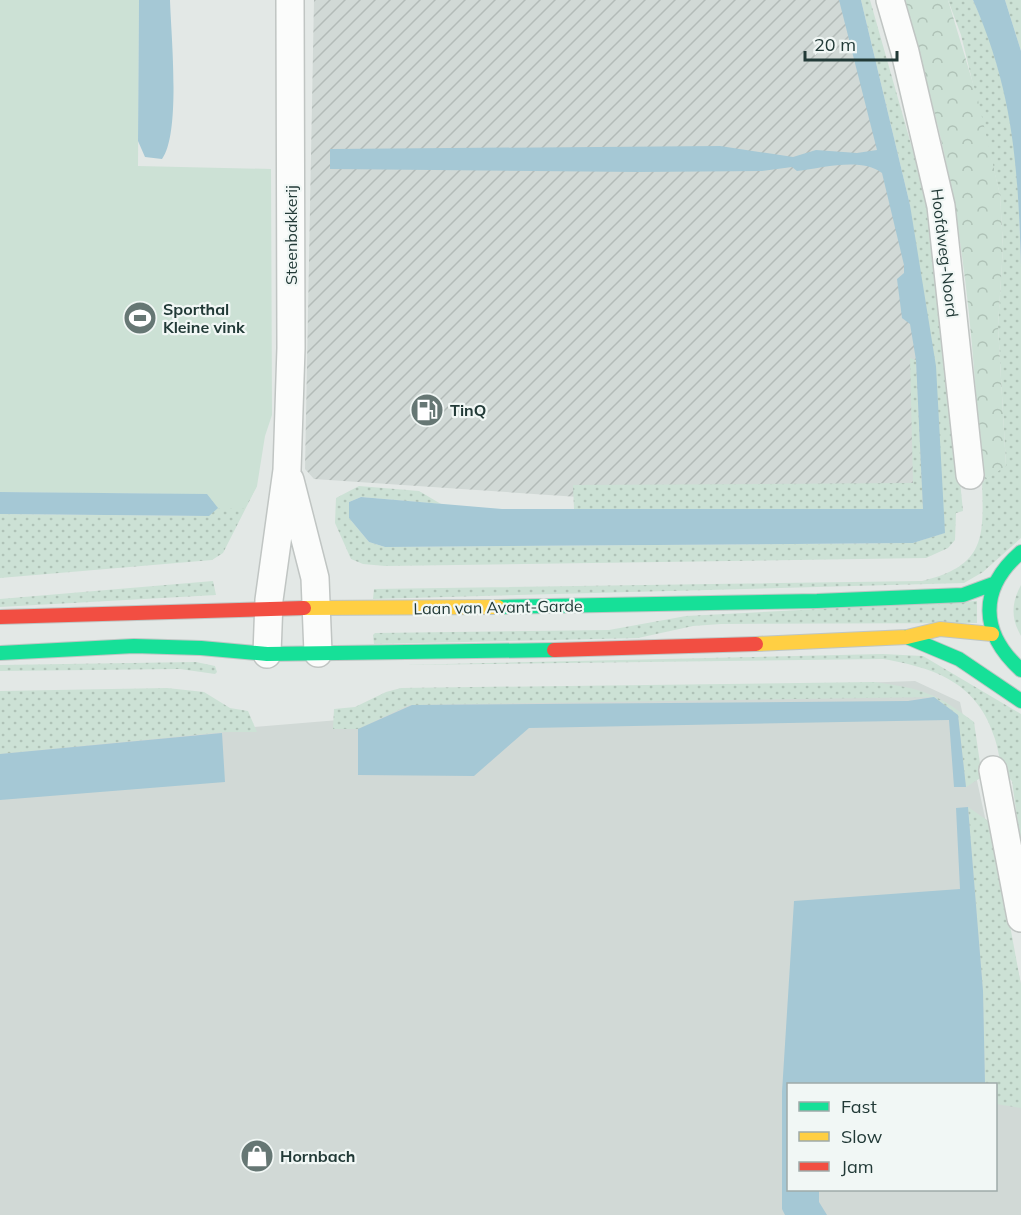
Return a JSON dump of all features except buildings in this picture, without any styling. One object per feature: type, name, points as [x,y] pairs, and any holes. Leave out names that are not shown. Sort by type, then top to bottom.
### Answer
[{"type":"main road","points":[[1021,552],[1007,563],[993,584],[988,609],[992,634],[1007,658],[1021,670]]},
{"type":"main road","name":"Laan van Avant-Garde","points":[[0,617],[269,608],[817,601],[963,595],[993,584]]},
{"type":"main road","points":[[0,652],[144,646],[222,648],[267,654],[653,648],[907,636],[940,629],[992,634]]},
{"type":"main road","points":[[907,636],[958,659],[1021,701]]},
{"type":"street","name":"Steenbakkerij","points":[[267,654],[269,608],[287,470],[291,348],[290,0]]},
{"type":"street","name":"Hoofdweg-Noord","points":[[890,0],[905,51],[942,206],[970,475]]},
{"type":"street","name":"Steenbakkerij","points":[[287,470],[314,570],[318,653]]},
{"type":"street","points":[[993,770],[1021,918]]},
{"type":"shaded area","points":[[314,0],[845,0],[912,275],[934,521],[314,479],[305,469]]},
{"type":"shaded area","points":[[915,681],[960,702],[1021,984],[1021,1215],[0,1215],[0,748],[351,719],[384,700]]},
{"type":"green space","points":[[0,0],[139,0],[138,166],[271,169],[272,415],[265,436],[257,486],[245,508],[218,508],[206,494],[0,492]]},
{"type":"green space","points":[[861,0],[870,0],[928,204],[939,270],[963,511],[956,513],[955,540],[948,548],[926,558],[385,566],[363,564],[351,559],[335,523],[336,498],[359,486],[419,491],[441,504],[361,497],[349,502],[349,518],[369,542],[385,547],[913,543],[944,533],[910,205]]},
{"type":"green space","points":[[904,0],[948,0],[978,100],[1000,195],[1003,248],[998,326],[1006,466],[982,482],[975,377],[960,239],[938,127]]},
{"type":"green space","points":[[948,0],[973,0],[988,34],[1010,110],[1017,155],[1021,267],[1021,538],[983,572],[964,583],[373,599],[374,589],[922,581],[943,575],[969,558],[981,534],[982,482],[1006,465],[998,326],[1003,248],[1000,195],[961,35]]},
{"type":"green space","points":[[1005,0],[1021,0],[1021,51]]},
{"type":"green space","points":[[910,358],[916,360],[923,510],[574,509],[573,485],[913,483]]},
{"type":"green space","points":[[248,481],[257,486],[223,553],[212,560],[0,578],[0,514],[209,516],[206,494],[0,492]]},
{"type":"green space","points":[[213,581],[216,595],[0,607],[0,599]]},
{"type":"green space","points":[[1021,585],[1021,636],[1015,623],[1014,605]]},
{"type":"green space","points":[[977,601],[977,623],[721,624],[693,626],[638,638],[374,644],[373,635],[375,633],[609,630],[686,616]]},
{"type":"green space","points":[[883,654],[923,656],[1021,714],[1021,847],[1012,781],[1002,767],[995,739],[987,720],[978,704],[966,691],[953,681],[920,667],[883,659],[403,665]]},
{"type":"green space","points":[[196,662],[215,666],[217,672],[215,674],[180,669],[0,671],[0,665]]},
{"type":"green space","points":[[874,682],[927,693],[948,704],[974,722],[982,777],[966,787],[958,715],[934,697],[409,705],[358,729],[333,729],[334,709],[355,707],[386,692],[401,688]]},
{"type":"green space","points":[[167,688],[204,692],[230,708],[248,711],[257,732],[225,732],[0,754],[0,691]]},
{"type":"green space","points":[[968,807],[991,823],[1021,985],[1021,1108],[997,1104],[997,1083],[985,1083],[983,991]]},
{"type":"water","points":[[139,0],[170,0],[173,106],[168,146],[162,159],[145,157],[138,141]]},
{"type":"water","points":[[839,0],[861,0],[910,205],[936,366],[945,533],[913,543],[385,547],[369,542],[349,518],[349,502],[361,497],[502,509],[923,509],[916,360],[910,324],[902,318],[897,279],[904,273],[904,265],[882,173],[873,168],[853,165],[797,171],[792,167],[762,171],[638,172],[330,169],[330,149],[720,146],[793,157],[816,150],[857,153],[877,150]]},
{"type":"water","points":[[973,0],[1005,0],[1021,51],[1021,267],[1018,197],[1011,131],[997,67]]},
{"type":"water","points":[[0,492],[207,494],[218,508],[209,516],[0,514]]},
{"type":"water","points":[[934,697],[958,715],[966,787],[954,787],[949,720],[529,728],[474,776],[358,775],[358,729],[412,705],[908,701]]},
{"type":"water","points":[[222,733],[225,782],[0,800],[0,754]]},
{"type":"water","points":[[968,807],[983,991],[985,1083],[787,1083],[787,1191],[819,1191],[819,1202],[827,1215],[785,1215],[782,1209],[782,1092],[794,901],[960,889],[956,808]]},
{"type":"traffic: fast","points":[[1021,552],[1007,566],[997,581],[991,596],[990,611],[992,626],[998,641],[1007,656],[1021,670]]},
{"type":"traffic: fast","points":[[498,607],[817,601],[963,595],[993,584]]},
{"type":"traffic: fast","points":[[907,637],[959,659],[1021,701]]},
{"type":"traffic: fast","points":[[0,653],[134,646],[201,648],[267,654],[554,650]]},
{"type":"traffic: slow","points":[[304,608],[498,607]]},
{"type":"traffic: slow","points":[[756,644],[907,637],[940,629],[992,634]]},
{"type":"traffic: jam","points":[[0,617],[304,608]]},
{"type":"traffic: jam","points":[[554,650],[756,644]]},
{"type":"place","name":"Sporthal Kleine vink","points":[[140,318]]},
{"type":"place","name":"TinQ","points":[[427,410]]},
{"type":"place","name":"Hornbach","points":[[257,1156]]}]
